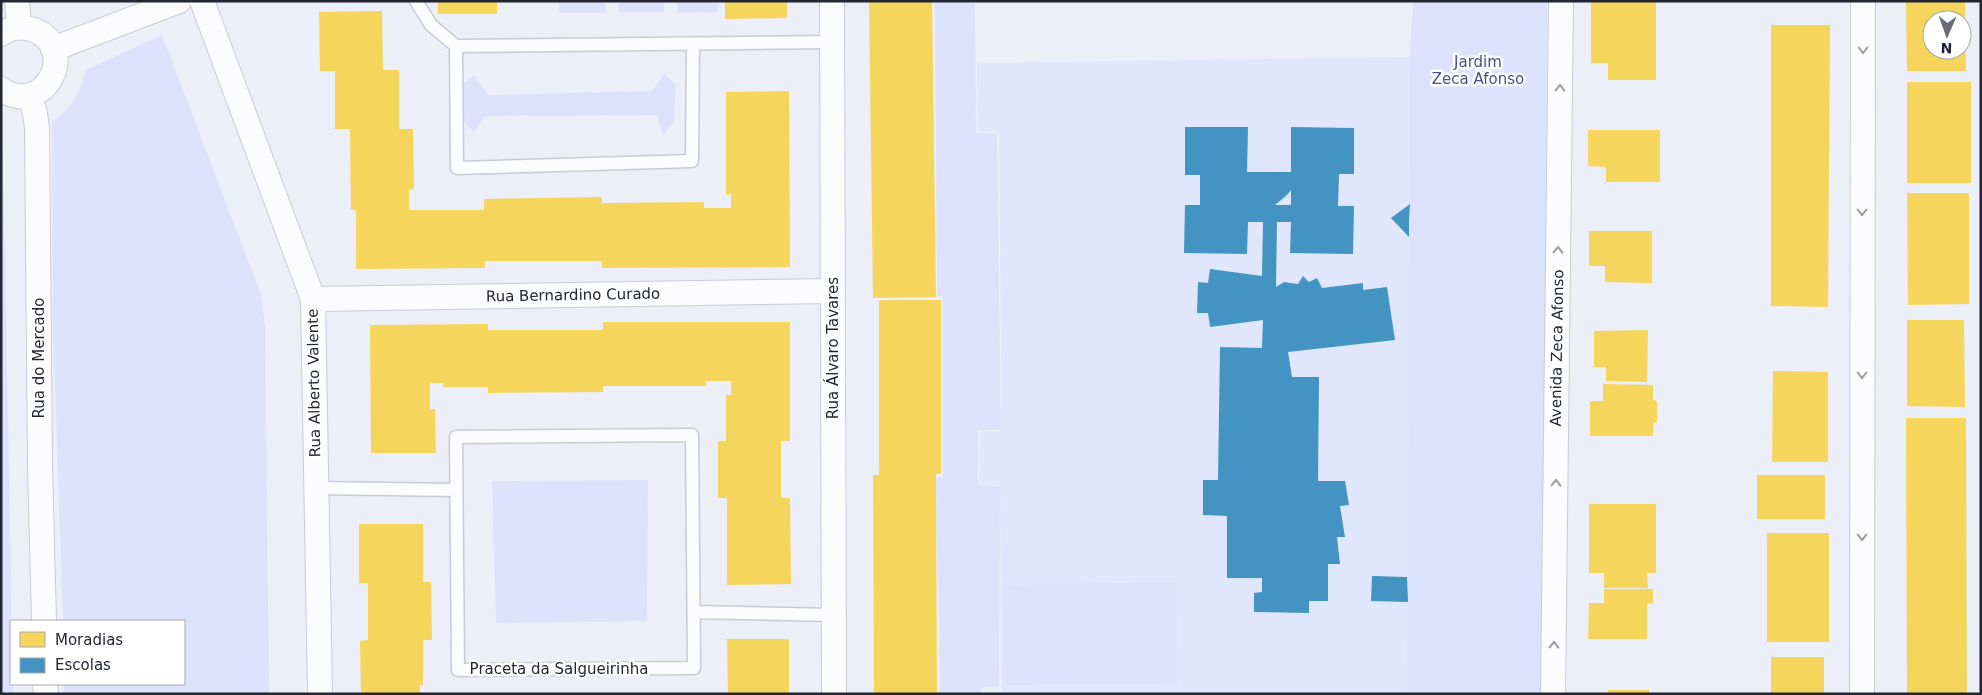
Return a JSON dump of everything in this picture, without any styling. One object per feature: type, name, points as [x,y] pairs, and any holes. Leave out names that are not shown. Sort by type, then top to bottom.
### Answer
[{"type":"street","points":[[1,89],[17,96],[29,96],[40,91],[49,83],[56,61],[53,49],[40,32],[10,31],[17,1]]},
{"type":"street","points":[[53,49],[180,1]]},
{"type":"street","name":"Rua Alberto Valente","points":[[202,1],[313,299],[320,694]]},
{"type":"street","name":"Rua Álvaro Tavares","points":[[832,1],[834,694]]},
{"type":"street","name":"Avenida Zeca Afonso","points":[[1553,694],[1561,1]]},
{"type":"street","points":[[1862,694],[1863,1]]},
{"type":"street","name":"Rua do Mercado","points":[[29,96],[35,113],[37,128],[40,466],[44,620]]},
{"type":"street","name":"Rua Bernardino Curado","points":[[313,299],[833,291]]},
{"type":"lane","points":[[416,1],[431,25],[456,46],[832,42]]},
{"type":"lane","points":[[456,46],[457,168],[692,161],[693,44]]},
{"type":"lane","name":"Praceta da Salgueirinha","points":[[692,435],[694,612],[694,668],[458,670],[456,436],[692,435]]},
{"type":"lane","points":[[316,488],[456,490]]},
{"type":"lane","points":[[694,612],[833,615]]},
{"type":"shaded area","points":[[1410,57],[1407,694],[1002,694],[1000,485],[979,484],[980,431],[1002,431],[999,131],[978,131],[977,63]]},
{"type":"green space","points":[[559,1],[605,1],[605,13],[559,13]]},
{"type":"green space","points":[[619,1],[664,1],[664,12],[619,12]]},
{"type":"green space","points":[[678,1],[718,1],[718,12],[678,13]]},
{"type":"green space","points":[[935,1],[975,1],[976,133],[997,134],[1001,430],[978,430],[978,485],[1000,486],[999,687],[982,687],[981,694],[940,694],[936,478],[943,477],[943,296],[937,296]]},
{"type":"green space","name":"Jardim Zeca Afonso","points":[[1413,1],[1547,1],[1542,694],[1407,694],[1410,57]]},
{"type":"green space","points":[[162,35],[261,295],[265,326],[269,694],[64,694],[64,685],[185,685],[185,620],[63,620],[53,328],[52,122],[74,100],[86,70]]},
{"type":"green space","points":[[664,74],[676,85],[674,122],[663,136],[657,115],[485,116],[474,132],[464,122],[463,84],[474,75],[488,95],[652,91]]},
{"type":"green space","points":[[1,143],[3,145],[12,620],[10,620],[10,685],[13,685],[13,694],[1,694]]},
{"type":"green space","points":[[648,480],[647,621],[496,623],[492,481]]},
{"type":"green space","points":[[1176,582],[1177,683],[1006,685],[1004,585]]},
{"type":"building: Moradias","points":[[438,1],[497,1],[497,14],[438,14]]},
{"type":"building: Moradias","points":[[725,1],[787,1],[787,18],[725,19]]},
{"type":"building: Moradias","points":[[869,1],[932,1],[936,297],[873,298]]},
{"type":"building: Moradias","points":[[1591,1],[1656,1],[1656,80],[1608,80],[1608,63],[1591,63]]},
{"type":"building: Moradias","points":[[1906,1],[1965,1],[1965,10],[1922,10],[1922,60],[1966,60],[1966,71],[1907,71]]},
{"type":"building: Moradias","points":[[382,11],[383,70],[399,70],[399,129],[413,129],[414,189],[409,190],[409,210],[484,210],[484,199],[602,197],[602,203],[704,202],[704,208],[731,208],[731,194],[726,195],[726,92],[789,91],[790,267],[602,268],[602,261],[485,261],[485,268],[356,269],[356,210],[351,210],[350,129],[335,129],[335,71],[320,71],[319,12]]},
{"type":"building: Moradias","points":[[1771,25],[1830,25],[1828,307],[1771,306]]},
{"type":"building: Moradias","points":[[1907,82],[1971,82],[1971,183],[1907,183]]},
{"type":"building: Moradias","points":[[1588,130],[1660,130],[1660,182],[1606,182],[1606,167],[1588,166]]},
{"type":"building: Moradias","points":[[1907,193],[1969,193],[1969,304],[1908,305]]},
{"type":"building: Moradias","points":[[1589,231],[1652,231],[1652,283],[1605,282],[1605,266],[1589,266]]},
{"type":"building: Moradias","points":[[879,300],[941,300],[941,474],[936,474],[937,694],[874,694],[873,475],[879,475]]},
{"type":"building: Moradias","points":[[1907,320],[1964,320],[1965,407],[1907,406]]},
{"type":"building: Moradias","points":[[603,322],[790,322],[790,441],[781,441],[781,498],[790,498],[791,584],[727,585],[727,498],[718,498],[718,441],[726,441],[726,395],[731,395],[731,381],[706,381],[706,386],[603,386],[603,392],[488,393],[488,387],[443,387],[444,383],[430,383],[430,409],[435,409],[436,453],[371,453],[370,325],[488,324],[488,330],[603,330]]},
{"type":"building: Moradias","points":[[1648,330],[1647,382],[1606,381],[1606,367],[1594,367],[1594,331]]},
{"type":"building: Moradias","points":[[1773,371],[1828,372],[1828,462],[1772,462]]},
{"type":"building: Moradias","points":[[1603,384],[1653,385],[1653,400],[1657,401],[1657,423],[1653,422],[1653,436],[1590,436],[1590,401],[1603,401]]},
{"type":"building: Moradias","points":[[1906,418],[1966,418],[1967,694],[1907,694]]},
{"type":"building: Moradias","points":[[1757,475],[1825,475],[1825,519],[1757,519]]},
{"type":"building: Moradias","points":[[1589,504],[1656,504],[1656,573],[1647,573],[1648,588],[1604,588],[1604,573],[1589,573]]},
{"type":"building: Moradias","points":[[359,524],[423,524],[423,582],[431,582],[432,640],[423,640],[423,685],[420,685],[420,694],[361,694],[360,641],[368,640],[368,583],[359,583]]},
{"type":"building: Moradias","points":[[1767,533],[1829,533],[1829,642],[1767,642]]},
{"type":"building: Moradias","points":[[1604,589],[1653,589],[1653,604],[1647,603],[1647,639],[1588,639],[1589,603],[1604,603]]},
{"type":"building: Moradias","points":[[727,639],[789,639],[789,694],[728,694]]},
{"type":"building: Moradias","points":[[1771,657],[1824,657],[1824,694],[1771,694]]},
{"type":"building: Moradias","points":[[1608,690],[1649,690],[1649,694],[1608,694]]},
{"type":"building: Escolas","points":[[1185,127],[1248,127],[1247,172],[1291,172],[1291,127],[1354,128],[1354,174],[1339,174],[1338,206],[1354,206],[1353,254],[1290,253],[1291,222],[1277,222],[1276,287],[1284,282],[1298,284],[1303,276],[1309,282],[1317,278],[1322,288],[1363,283],[1363,290],[1387,287],[1395,340],[1288,352],[1292,377],[1319,377],[1318,481],[1345,481],[1349,505],[1340,506],[1345,537],[1337,537],[1340,564],[1328,564],[1328,601],[1309,601],[1309,613],[1254,612],[1254,593],[1262,592],[1262,578],[1227,578],[1227,516],[1203,515],[1203,480],[1218,480],[1220,347],[1262,348],[1263,320],[1210,327],[1208,313],[1197,313],[1198,282],[1208,283],[1210,269],[1262,276],[1263,222],[1248,222],[1247,254],[1184,253],[1185,205],[1200,205],[1200,175],[1185,175]],"holes":[[[1291,190],[1291,205],[1275,205]]]},
{"type":"building: Escolas","points":[[1410,204],[1409,220],[1409,237],[1391,218]]},
{"type":"building: Escolas","points":[[1372,576],[1407,577],[1408,602],[1371,601]]}]
